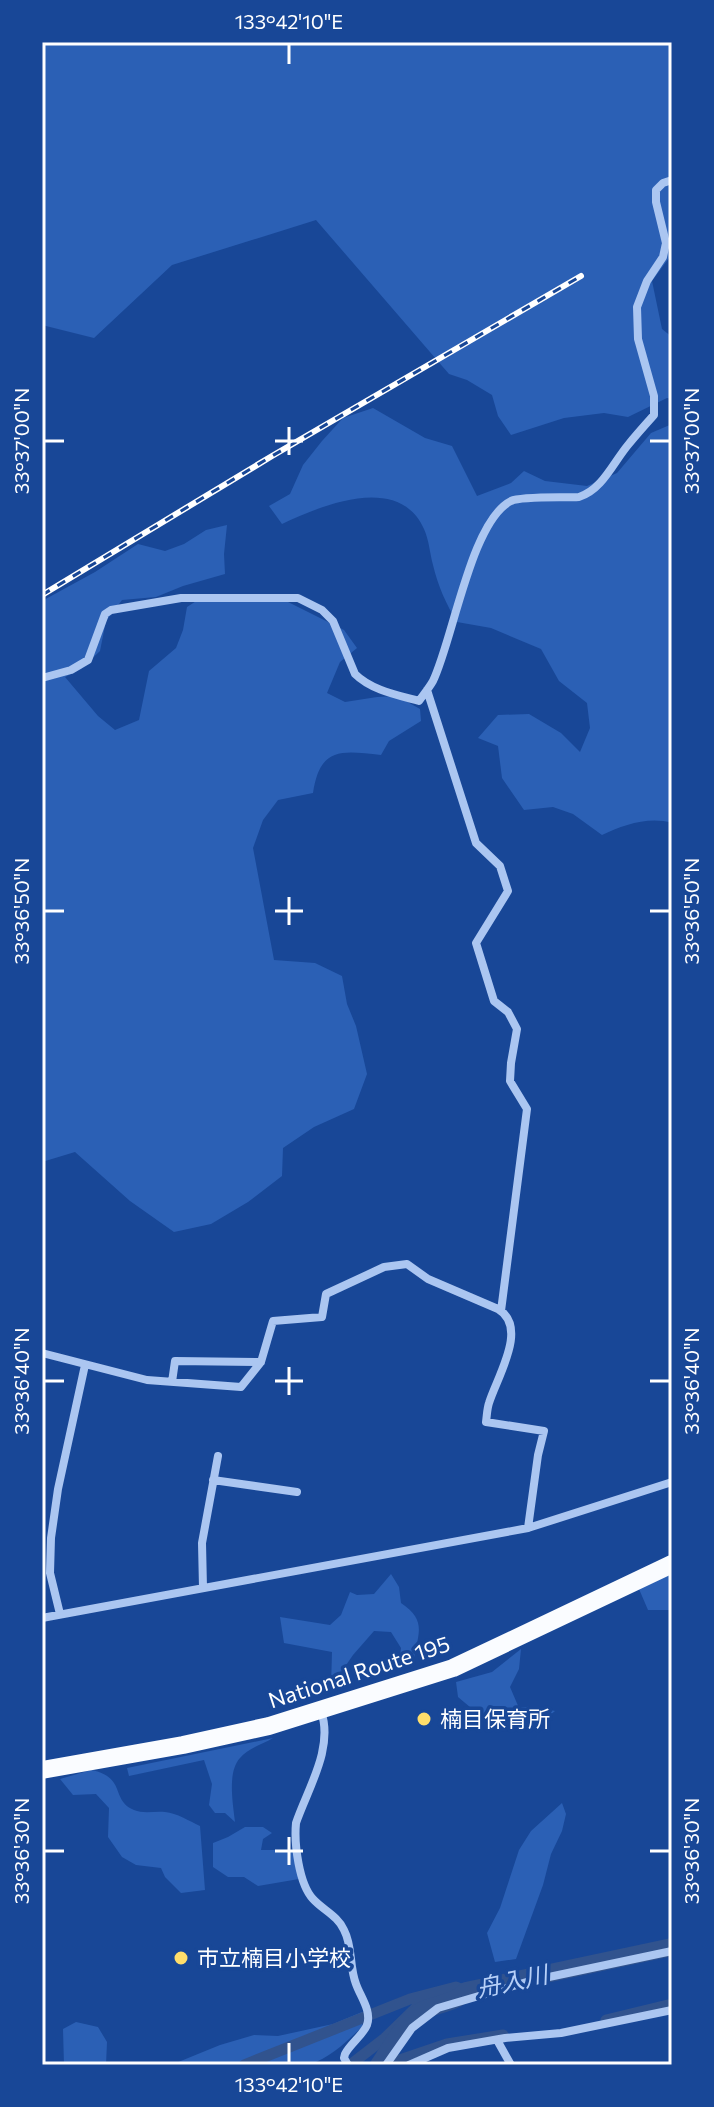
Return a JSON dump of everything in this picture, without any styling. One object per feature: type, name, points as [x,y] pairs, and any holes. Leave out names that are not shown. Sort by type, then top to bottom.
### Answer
[{"type":"highway","name":"National Route 195","points":[[42,1770],[269,1726],[453,1668],[672,1564]]},
{"type":"street","points":[[42,678],[71,670],[88,660],[105,614],[111,610],[181,598],[298,598],[322,610],[333,621],[359,678],[385,692],[419,701],[440,665],[461,591],[486,528],[498,513],[511,501],[588,494],[654,415],[654,396],[638,339],[637,307],[647,281],[663,257],[666,243],[656,190],[672,180]]},
{"type":"street","points":[[427,690],[476,843],[500,866],[508,891],[476,943],[494,1001],[508,1012],[517,1029],[510,1081],[527,1109],[501,1311]]},
{"type":"street","points":[[42,1353],[147,1380],[241,1387],[261,1362],[273,1321],[322,1317],[326,1294],[384,1267],[407,1264],[428,1279],[507,1314],[513,1333],[487,1407],[486,1422],[544,1431],[528,1528]]},
{"type":"street","points":[[172,1382],[175,1361],[261,1362]]},
{"type":"street","points":[[60,1614],[50,1573],[51,1538],[58,1489],[85,1365]]},
{"type":"street","points":[[203,1588],[202,1543],[218,1456]]},
{"type":"street","points":[[213,1480],[297,1492]]},
{"type":"street","points":[[42,1618],[528,1528],[672,1482]]},
{"type":"street","points":[[321,1710],[324,1744],[296,1823],[296,1844],[304,1888],[345,1930],[354,1977],[368,2018],[348,2048],[344,2063]]},
{"type":"street","points":[[386,2065],[412,2028],[438,2008],[530,1981],[672,1951]]},
{"type":"street","points":[[409,2065],[448,2048],[561,2033],[672,2010]]},
{"type":"street","points":[[497,2040],[511,2065]]},
{"type":"shaded area","points":[[42,42],[672,42],[672,254],[652,281],[662,329],[672,337],[672,399],[667,398],[628,417],[604,413],[564,418],[511,435],[498,416],[492,395],[467,380],[449,374],[316,220],[172,265],[94,338],[42,325]]},
{"type":"shaded area","points":[[373,408],[425,438],[452,446],[477,496],[511,483],[524,471],[545,481],[587,486],[617,473],[651,433],[672,424],[672,823],[636,823],[602,835],[573,814],[553,807],[524,810],[502,778],[498,746],[478,738],[498,715],[529,714],[561,733],[580,752],[590,728],[587,703],[559,681],[541,649],[491,628],[457,622],[440,588],[424,529],[412,512],[397,502],[359,498],[338,502],[282,524],[269,506],[290,494],[303,465],[343,418]]},
{"type":"shaded area","points":[[227,525],[225,574],[156,597],[122,600],[106,621],[100,651],[81,669],[65,677],[98,716],[115,730],[139,720],[149,671],[176,648],[187,607],[201,598],[288,602],[344,630],[357,648],[340,662],[327,693],[345,702],[397,696],[420,709],[421,721],[389,741],[381,755],[344,753],[327,759],[316,778],[313,793],[278,800],[263,820],[253,848],[274,960],[315,963],[342,976],[367,1074],[354,1109],[314,1127],[283,1148],[282,1176],[248,1202],[211,1224],[174,1232],[130,1201],[75,1152],[42,1162],[42,601],[138,544],[165,551],[184,544],[206,530]]},
{"type":"shaded area","points":[[672,1573],[672,1610],[648,1610],[639,1589]]},
{"type":"shaded area","points":[[391,1574],[399,1587],[401,1603],[414,1615],[419,1627],[414,1658],[399,1664],[401,1648],[391,1632],[374,1631],[331,1687],[332,1652],[284,1643],[280,1617],[330,1625],[341,1615],[350,1592],[357,1595],[374,1594]]},
{"type":"shaded area","points":[[521,1649],[519,1669],[510,1687],[519,1708],[533,1706],[555,1711],[537,1726],[512,1729],[489,1723],[458,1697],[456,1682],[492,1672]]},
{"type":"shaded area","points":[[273,1738],[247,1752],[236,1764],[232,1788],[235,1822],[225,1813],[215,1813],[209,1805],[212,1784],[204,1760],[129,1776],[127,1768]]},
{"type":"shaded area","points":[[91,1770],[110,1778],[122,1801],[134,1810],[169,1813],[200,1826],[205,1890],[181,1893],[165,1877],[161,1868],[136,1865],[122,1857],[108,1837],[109,1808],[96,1794],[73,1795],[60,1779]]},
{"type":"shaded area","points":[[562,1803],[566,1814],[562,1831],[551,1854],[516,1959],[495,1962],[487,1933],[500,1908],[519,1850],[531,1831]]},
{"type":"shaded area","points":[[245,1827],[263,1827],[272,1833],[263,1839],[261,1850],[296,1850],[299,1879],[258,1886],[244,1877],[228,1877],[213,1867],[213,1843]]},
{"type":"shaded area","points":[[362,2012],[362,2027],[331,2054],[309,2065],[171,2065],[254,2035],[278,2036],[333,2024]]},
{"type":"shaded area","points":[[76,2022],[98,2027],[107,2042],[106,2065],[64,2065],[63,2029]]},
{"type":"waterway","name":"舟入川","points":[[379,2065],[414,2016],[466,1991],[672,1947]]},
{"type":"waterway","points":[[244,2065],[410,1999],[456,1987],[466,1991]]},
{"type":"waterway","points":[[350,2065],[385,2038],[418,2006],[443,1998]]},
{"type":"waterway","points":[[606,2020],[672,2004]]},
{"type":"waterway","points":[[385,2065],[447,2044],[503,2035]]},
{"type":"railway","points":[[42,595],[272,456],[581,276]]},
{"type":"place","name":"楠目保育所","points":[[424,1719]]},
{"type":"place","name":"市立楠目小学校","points":[[181,1958]]}]
